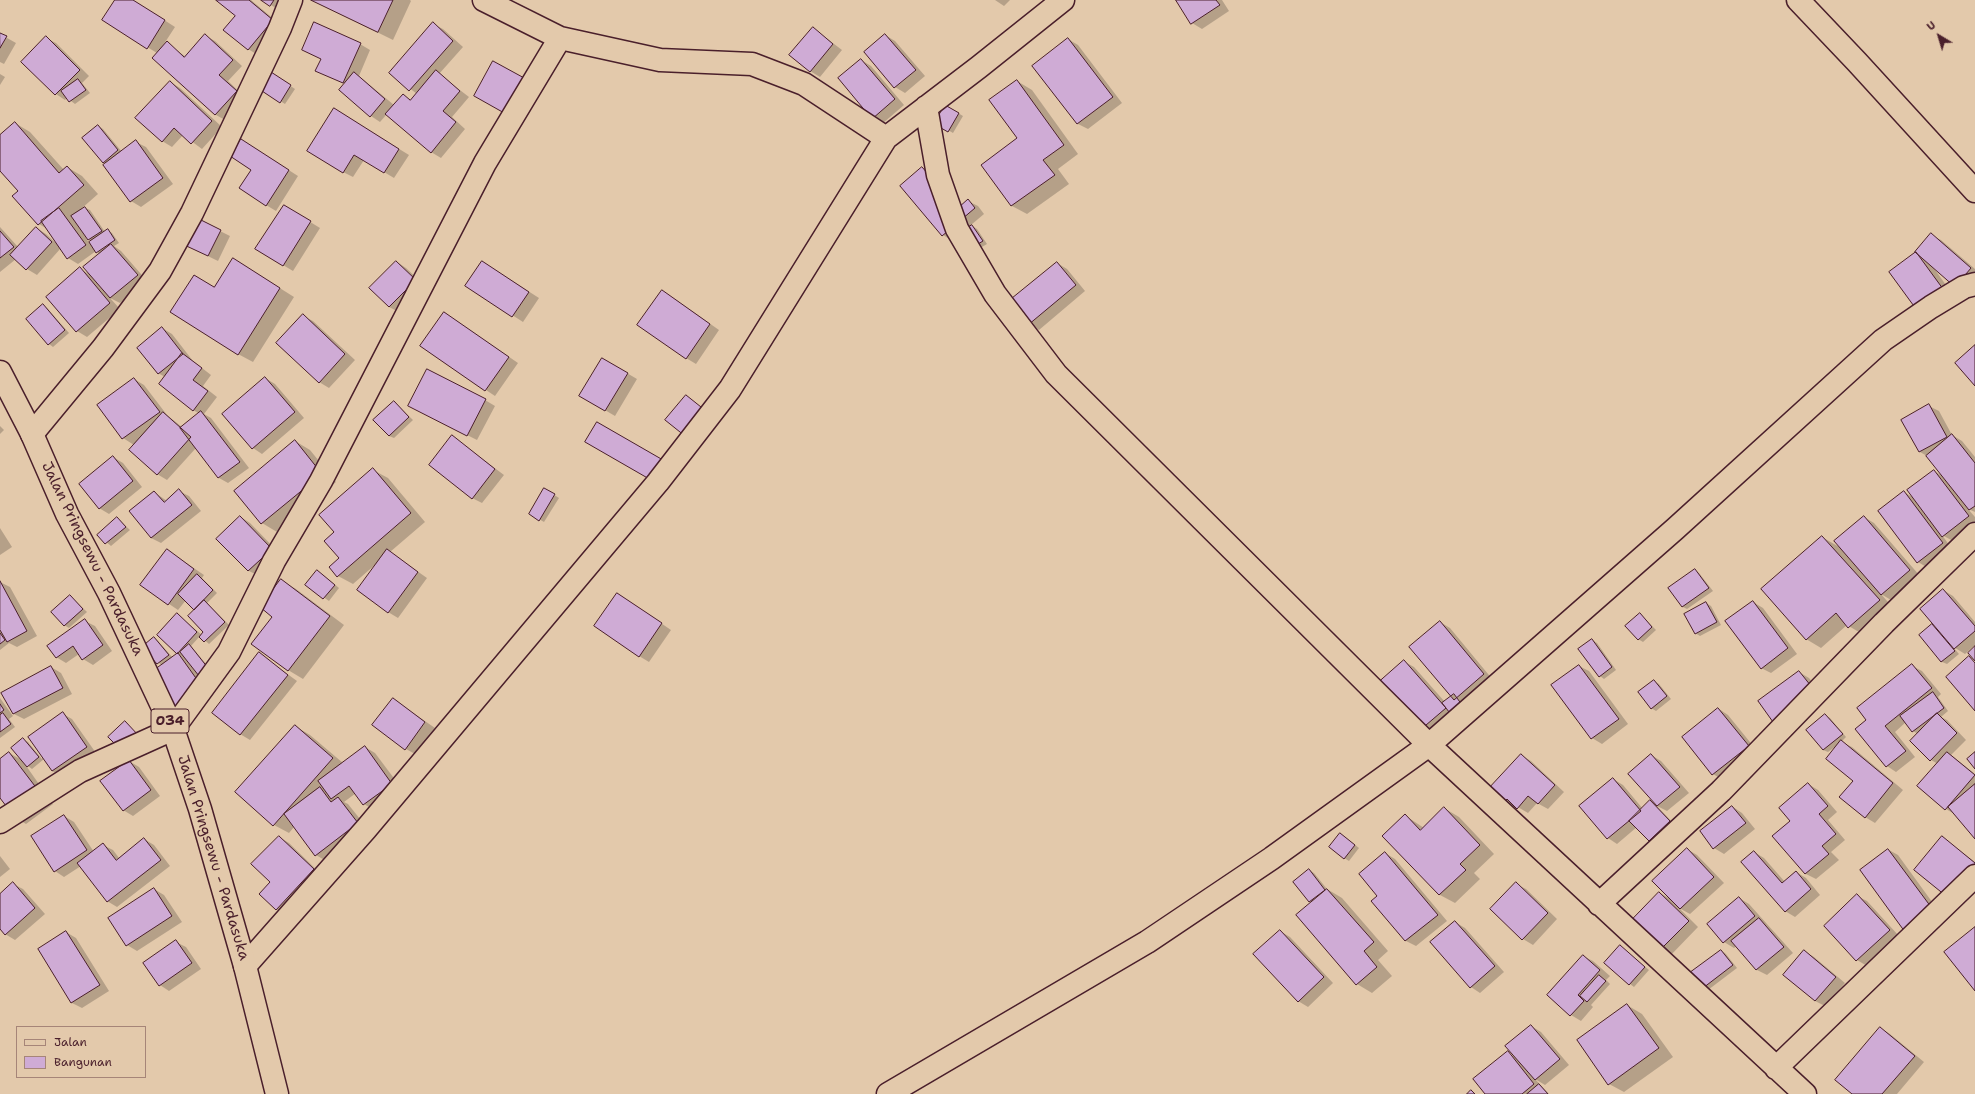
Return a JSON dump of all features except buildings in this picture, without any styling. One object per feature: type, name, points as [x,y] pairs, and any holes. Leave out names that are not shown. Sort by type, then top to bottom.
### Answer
[{"type":"street","points":[[32,434],[103,348],[160,271],[192,213],[280,28],[291,0]]},
{"type":"street","points":[[484,0],[560,38],[660,60],[752,64],[804,84],[886,138]]},
{"type":"street","points":[[245,966],[366,829],[567,591],[658,482],[730,389],[886,138],[1062,0]]},
{"type":"street","points":[[1798,0],[1975,191]]},
{"type":"street","points":[[0,822],[80,771],[173,729],[229,652],[274,561],[321,480],[485,162],[560,38]]},
{"type":"street","points":[[926,107],[938,175],[957,229],[995,294],[1056,374],[1429,745],[1805,1094]]},
{"type":"street","points":[[888,1094],[1147,942],[1272,858],[1429,745],[1705,502],[1883,340],[1931,307],[1964,287],[1975,284]]},
{"type":"street","name":"Jalan Pringsewu - Pardasuka","points":[[0,372],[32,434],[67,514],[109,593],[173,729],[200,809],[245,966],[278,1094]]},
{"type":"street","points":[[1599,904],[1721,791],[1884,623],[1975,534]]},
{"type":"street","points":[[1776,1068],[1975,876]]}]
